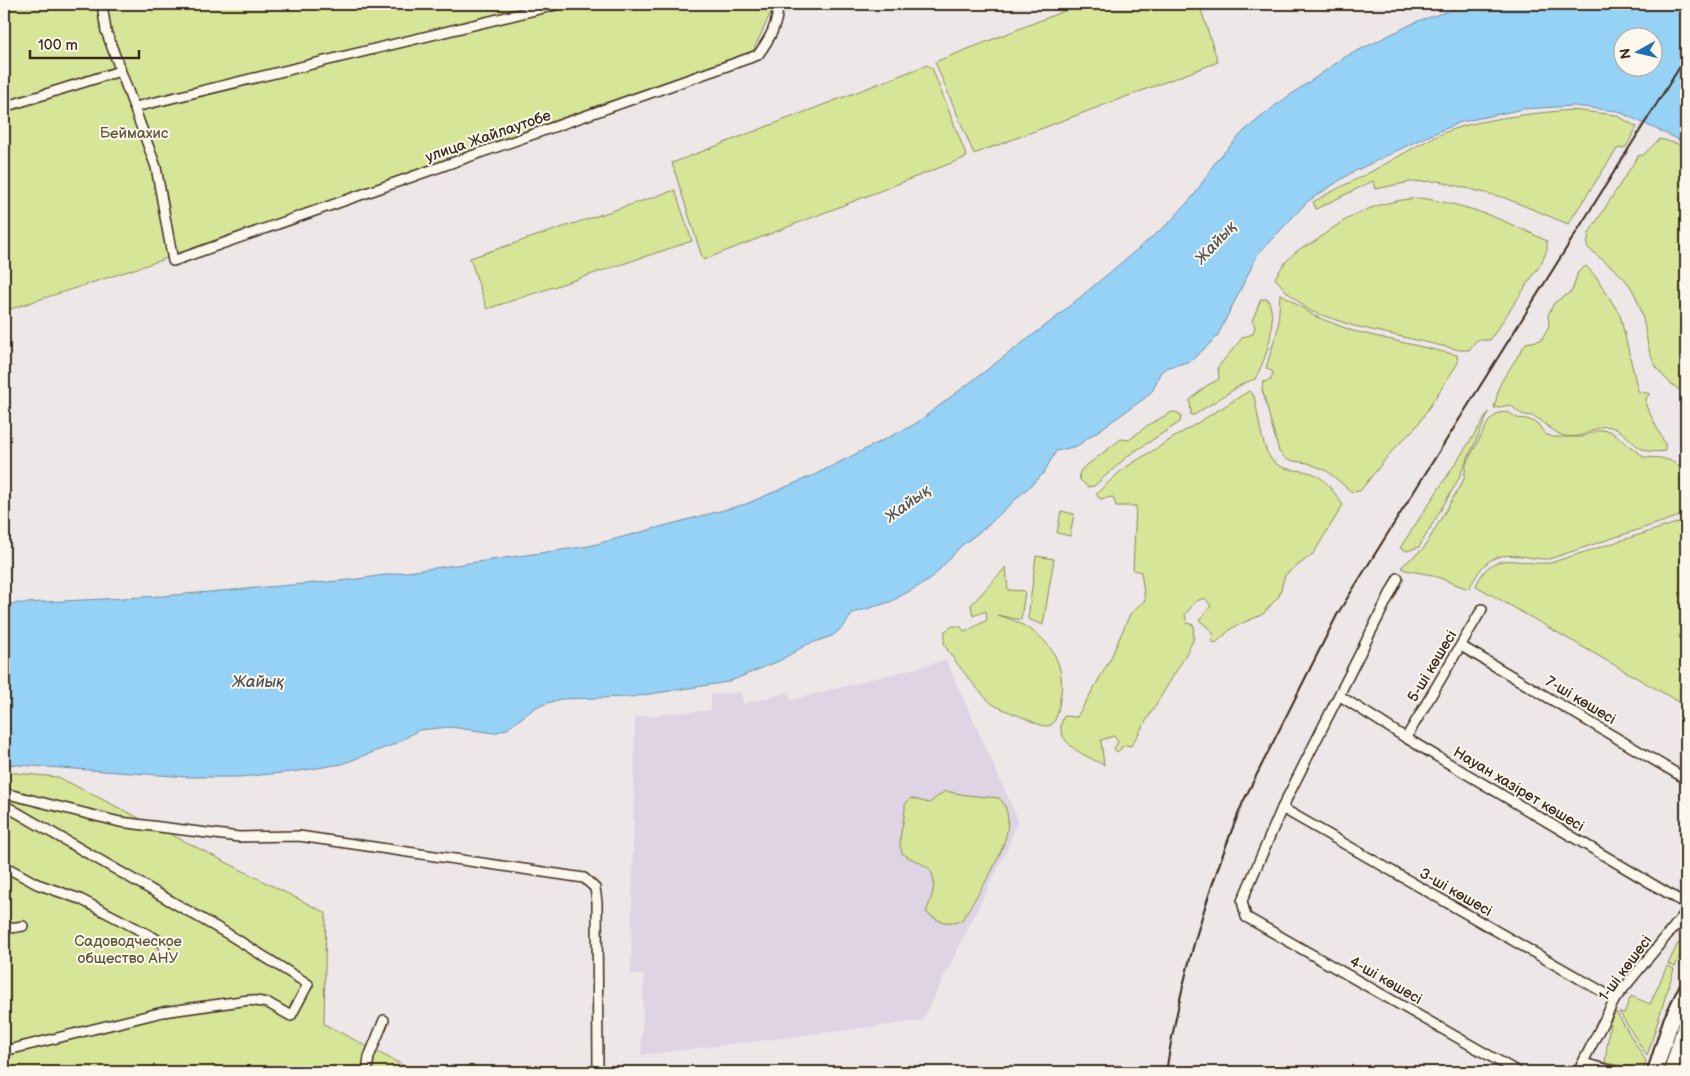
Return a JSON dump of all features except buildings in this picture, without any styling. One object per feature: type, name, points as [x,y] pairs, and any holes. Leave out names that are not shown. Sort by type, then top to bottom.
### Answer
[{"type":"highway","points":[[1655,1072],[1672,1022],[1686,990]]},
{"type":"highway","points":[[1671,1072],[1686,1022]]},
{"type":"street","points":[[102,4],[106,31],[135,107],[560,4]]},
{"type":"street","name":"улица Жайлаутобе","points":[[135,107],[156,167],[173,261],[758,55],[772,35],[778,16],[778,4]]},
{"type":"street","points":[[4,107],[120,71]]},
{"type":"street","points":[[1282,808],[1398,578]]},
{"type":"street","name":"5-шi көшесі","points":[[1406,738],[1482,609]]},
{"type":"street","name":"7-шi көшесі","points":[[1461,646],[1686,779]]},
{"type":"street","name":"Науан хазірет көшесі","points":[[1340,696],[1406,738],[1686,904]]},
{"type":"street","points":[[4,793],[120,822],[239,837],[299,836],[584,878],[595,888],[598,902],[598,1072]]},
{"type":"street","points":[[4,805],[228,934],[308,984],[291,1016],[268,1003],[250,1000],[162,1012],[4,1051]]},
{"type":"street","name":"4-шi көшесі","points":[[1282,808],[1242,901],[1246,917],[1518,1072]]},
{"type":"street","name":"3-шi көшесі","points":[[1282,808],[1615,999]]},
{"type":"street","points":[[4,866],[37,884],[80,899],[153,937],[163,944],[166,953]]},
{"type":"street","name":"1-шi көшесі","points":[[1578,1072],[1615,999],[1686,912]]},
{"type":"street","points":[[1677,923],[1686,931]]},
{"type":"street","points":[[4,929],[23,926]]},
{"type":"street","points":[[367,1072],[369,1057],[384,1020]]},
{"type":"street","points":[[1583,1063],[1617,1072]]},
{"type":"shaded area","points":[[946,660],[1018,819],[1007,850],[922,1021],[641,1055],[644,975],[631,975],[635,717],[711,710],[711,695],[741,692],[743,704],[789,692],[791,700]]},
{"type":"green space","name":"Беймахис","points":[[4,4],[773,4],[773,8],[753,51],[156,262],[4,311]]},
{"type":"green space","points":[[1082,4],[1199,4],[1218,62],[974,154],[935,62]]},
{"type":"green space","points":[[927,65],[932,68],[967,157],[703,260],[672,163]]},
{"type":"green space","points":[[1572,110],[1616,115],[1637,127],[1626,147],[1617,149],[1568,224],[1505,198],[1438,181],[1410,182],[1375,189],[1373,181],[1316,209],[1313,202],[1428,140],[1451,130],[1504,118]]},
{"type":"green space","points":[[1660,139],[1678,144],[1686,152],[1686,394],[1669,382],[1658,370],[1648,344],[1638,302],[1630,286],[1616,271],[1587,247],[1589,233],[1638,156],[1643,155]]},
{"type":"green space","points":[[675,190],[692,241],[487,309],[470,258]]},
{"type":"green space","points":[[1420,198],[1455,205],[1485,214],[1547,241],[1547,250],[1542,262],[1490,340],[1477,340],[1469,350],[1460,350],[1354,326],[1310,311],[1287,292],[1275,278],[1294,253],[1353,216],[1391,202]]},
{"type":"green space","points":[[1586,266],[1597,278],[1620,315],[1638,391],[1650,394],[1646,398],[1646,406],[1665,444],[1665,451],[1654,452],[1639,447],[1619,430],[1611,427],[1603,427],[1582,435],[1568,436],[1557,433],[1535,417],[1522,414],[1510,405],[1494,408],[1500,384],[1526,343],[1541,340],[1549,326],[1548,315],[1554,303],[1572,291],[1578,272]]},
{"type":"green space","points":[[1280,293],[1314,316],[1353,331],[1457,355],[1458,363],[1417,426],[1392,451],[1360,491],[1352,492],[1327,471],[1308,463],[1287,460],[1279,452],[1262,389],[1263,382],[1271,380],[1273,372],[1266,368],[1278,328]]},
{"type":"green space","points":[[1261,299],[1268,299],[1272,319],[1270,340],[1264,361],[1255,379],[1244,383],[1194,415],[1191,415],[1190,400],[1206,386],[1219,379],[1218,367],[1243,337],[1253,334],[1255,326],[1252,321]]},
{"type":"green space","points":[[1249,391],[1254,396],[1262,438],[1271,459],[1286,468],[1309,472],[1318,476],[1343,505],[1313,554],[1285,575],[1279,596],[1263,614],[1232,628],[1216,643],[1212,642],[1213,632],[1199,620],[1211,606],[1205,598],[1196,601],[1185,615],[1187,623],[1194,625],[1193,641],[1181,663],[1131,746],[1125,745],[1117,752],[1114,749],[1118,742],[1114,736],[1101,740],[1104,765],[1072,747],[1062,733],[1061,725],[1064,716],[1077,717],[1110,660],[1130,614],[1145,600],[1141,572],[1133,570],[1136,506],[1116,506],[1113,497],[1100,499],[1096,494],[1123,469]]},
{"type":"green space","points":[[1172,412],[1181,415],[1180,422],[1129,455],[1094,486],[1088,487],[1080,480],[1079,474],[1082,469],[1121,439],[1129,440],[1148,425]]},
{"type":"green space","points":[[1489,412],[1457,482],[1419,547],[1407,551],[1400,548]]},
{"type":"green space","points":[[1508,412],[1517,418],[1537,423],[1545,434],[1553,437],[1582,437],[1599,430],[1610,431],[1644,457],[1661,458],[1675,462],[1686,472],[1686,514],[1549,559],[1501,556],[1493,559],[1481,568],[1468,589],[1432,575],[1405,570],[1401,567],[1424,548],[1464,479],[1466,464],[1489,421],[1498,413]]},
{"type":"green space","points":[[1061,511],[1074,514],[1070,536],[1057,533]]},
{"type":"green space","points":[[1686,520],[1686,706],[1476,586],[1490,566],[1498,562],[1550,563]]},
{"type":"green space","points":[[1036,556],[1054,559],[1043,625],[1028,619]]},
{"type":"green space","points":[[1006,567],[1008,590],[1025,591],[1021,620],[998,615],[1013,620],[1038,635],[1048,645],[1060,669],[1062,684],[1060,700],[1055,720],[1049,726],[1037,724],[994,705],[967,676],[944,643],[945,631],[953,626],[960,626],[965,632],[987,620],[986,611],[973,616],[971,605]]},
{"type":"green space","name":"Садоводческое общество АНУ","points":[[4,772],[58,777],[326,913],[324,1024],[416,1072],[4,1072]]},
{"type":"green space","points":[[945,791],[999,798],[1006,810],[1008,825],[1004,842],[988,877],[962,920],[952,922],[939,920],[926,912],[934,882],[931,871],[921,863],[902,853],[900,847],[905,804],[911,798],[929,803]]},
{"type":"green space","points":[[1678,943],[1684,946],[1675,967],[1668,964]]},
{"type":"green space","points":[[1667,966],[1674,969],[1647,1056],[1619,1012],[1624,1013],[1631,996],[1650,1004]]},
{"type":"green space","points":[[1616,1012],[1646,1061],[1644,1069],[1605,1063],[1610,1022]]},
{"type":"water","name":"Жайық","points":[[1470,4],[1675,4],[1686,8],[1686,143],[1617,111],[1574,106],[1523,109],[1461,122],[1351,173],[1307,202],[1258,254],[1217,337],[1191,361],[1166,368],[1160,373],[1153,390],[1145,398],[1077,446],[1056,451],[1043,474],[986,527],[961,546],[930,580],[890,602],[853,613],[843,627],[832,636],[806,645],[779,661],[728,682],[631,697],[560,699],[536,707],[507,729],[494,733],[450,727],[419,730],[395,744],[342,764],[293,772],[239,777],[188,777],[4,764],[4,604],[162,596],[350,580],[589,546],[746,504],[814,475],[915,424],[1054,319],[1170,222],[1195,194],[1216,161],[1244,131],[1276,105],[1345,57],[1418,21]]},
{"type":"railway","points":[[1166,1072],[1187,969],[1207,901],[1230,835],[1243,802],[1338,613],[1686,57]]}]
